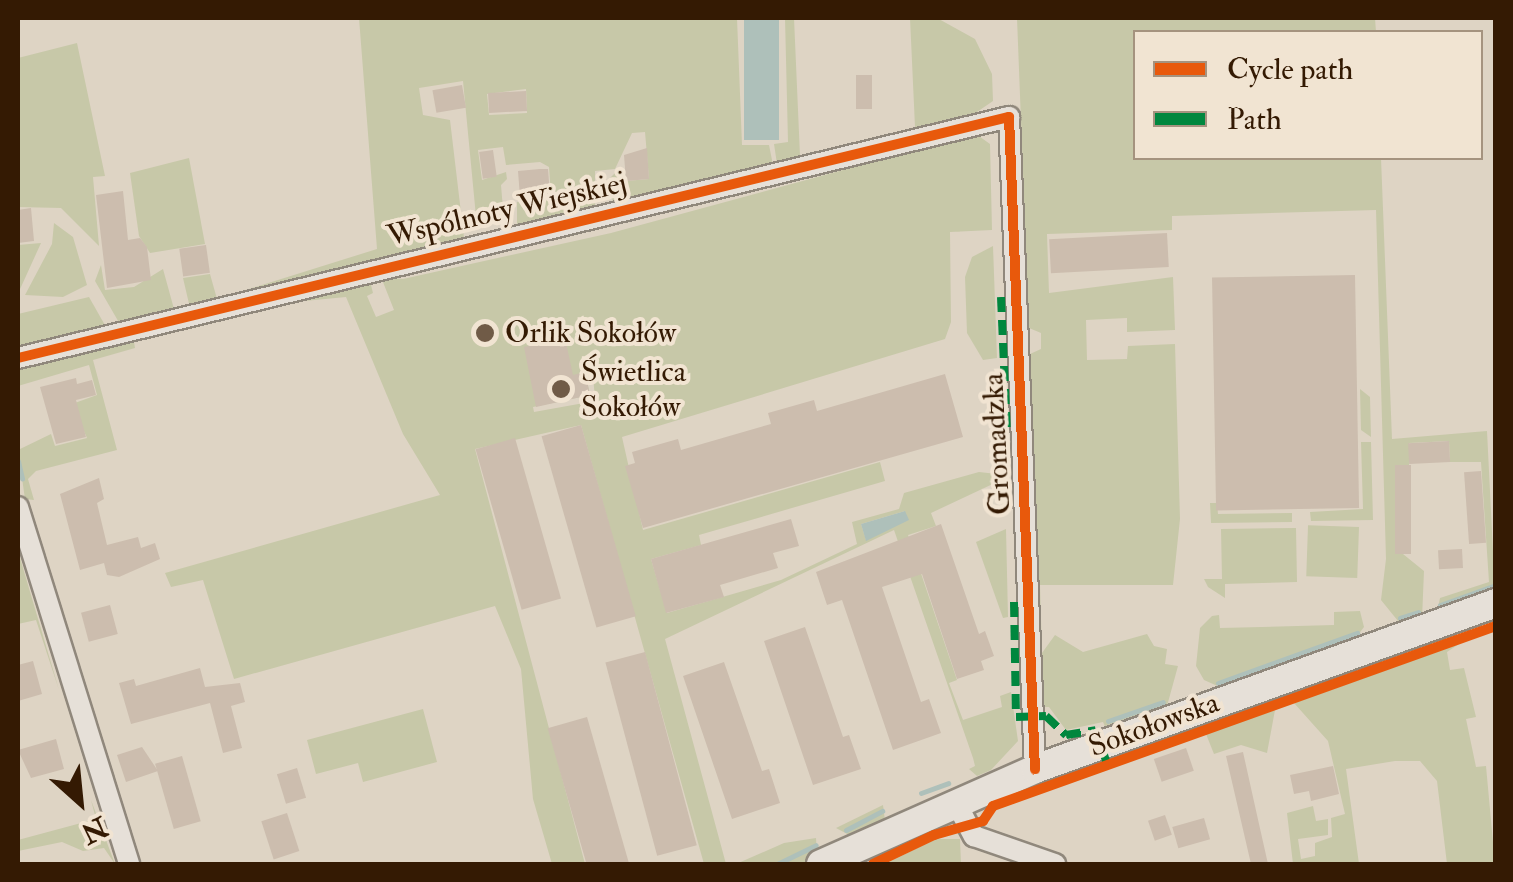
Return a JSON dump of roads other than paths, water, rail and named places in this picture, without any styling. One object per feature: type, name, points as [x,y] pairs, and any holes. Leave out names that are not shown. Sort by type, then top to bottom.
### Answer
[{"type":"street","name":"Wspólnoty Wiejskiej","points":[[18,358],[1009,117]]},
{"type":"street","name":"Gromadzka","points":[[1009,117],[1035,768]]},
{"type":"street","points":[[18,507],[129,864]]},
{"type":"street","name":"Sokołowska","points":[[821,864],[1035,768],[1496,603]]},
{"type":"street","points":[[955,801],[974,836],[1055,864]]},
{"type":"waterway","points":[[18,461],[22,479]]},
{"type":"waterway","points":[[1440,605],[1496,585]]},
{"type":"waterway","points":[[1400,618],[1418,612]]},
{"type":"waterway","points":[[1218,683],[1357,633]]},
{"type":"waterway","points":[[1108,721],[1163,702]]},
{"type":"waterway","points":[[921,793],[948,783]]},
{"type":"waterway","points":[[846,830],[882,811]]},
{"type":"waterway","points":[[777,864],[816,845]]},
{"type":"place","name":"Orlik Sokołów","points":[[485,333]]},
{"type":"place","name":"Świetlica Sokołów","points":[[561,389]]}]
